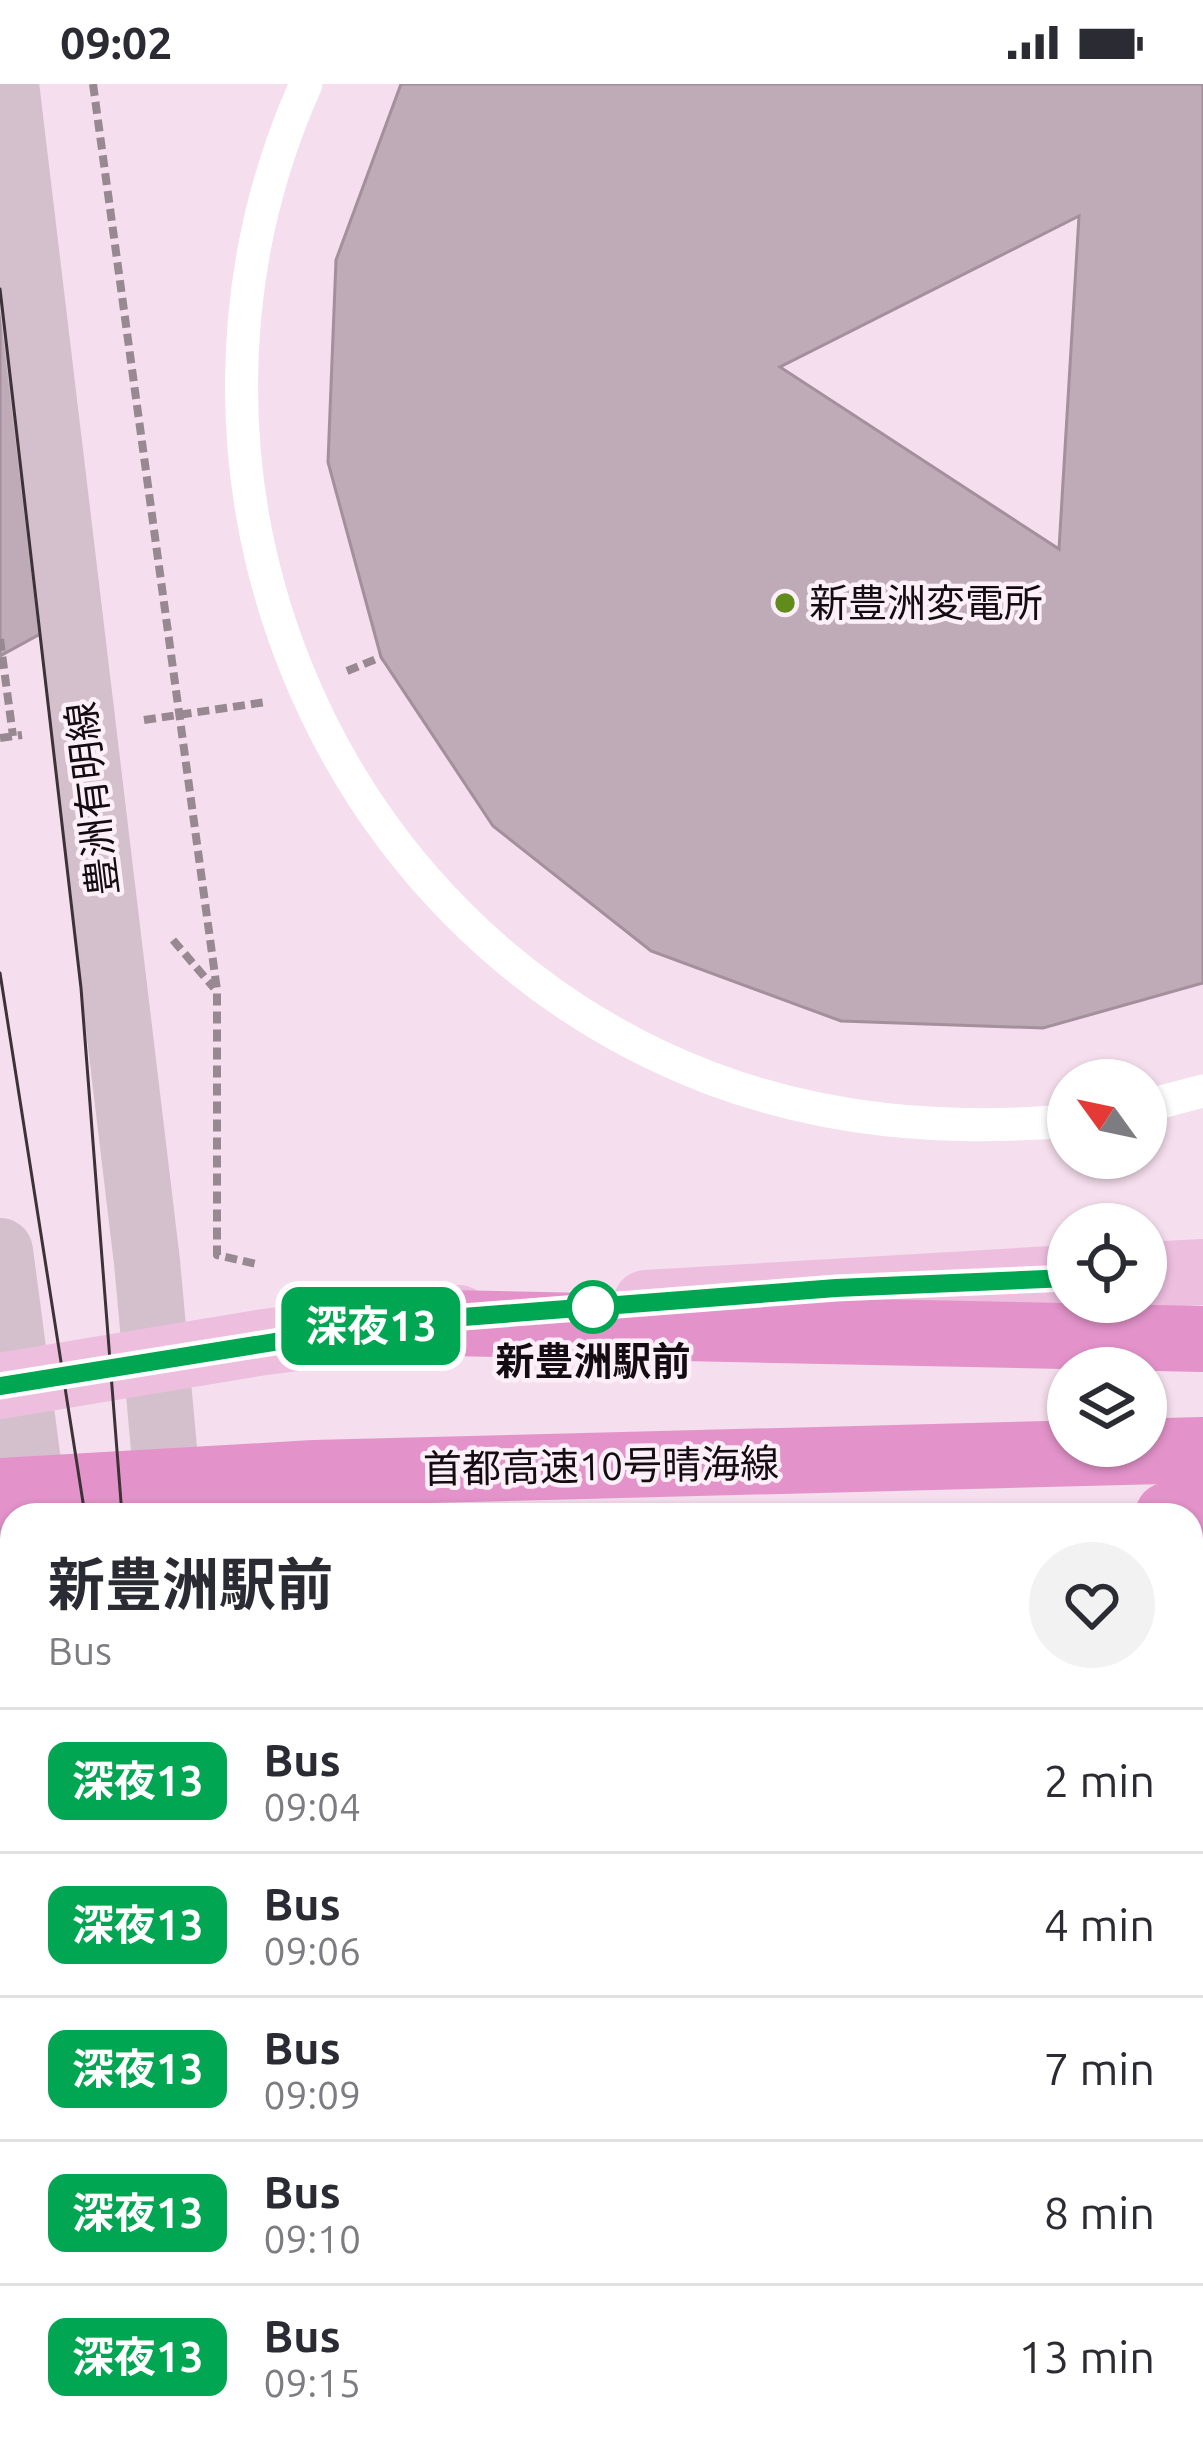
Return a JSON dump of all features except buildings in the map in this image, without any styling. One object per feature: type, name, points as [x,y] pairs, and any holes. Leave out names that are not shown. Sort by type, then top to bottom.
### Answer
[{"type":"highway","points":[[399,1322],[1203,1339]]},
{"type":"highway","name":"首都高速10号晴海線","points":[[0,1491],[338,1472],[1203,1450]]},
{"type":"main road","name":"豊洲有明線","points":[[6,84],[169,1503]]},
{"type":"main road","points":[[0,1251],[9,1385],[33,1503]]},
{"type":"main road","points":[[1167,1274],[1203,1273]]},
{"type":"main road","points":[[9,1385],[399,1322],[836,1288],[1047,1279]]},
{"type":"lane","points":[[306,84],[278,157],[252,261],[241,361],[244,464],[260,560],[296,671],[345,769],[381,824],[466,922],[543,987],[624,1037],[695,1071],[799,1105],[886,1121],[998,1126],[1047,1122]]},
{"type":"lane","points":[[1167,1100],[1203,1091]]},
{"type":"path","points":[[93,84],[217,990],[217,1255],[256,1264]]},
{"type":"path","points":[[0,639],[14,736]]},
{"type":"path","points":[[167,933],[217,990]]},
{"type":"tram line","points":[[0,289],[81,988],[121,1503]]},
{"type":"tram line","points":[[0,973],[83,1503]]},
{"type":"bus line","name":"深夜13","points":[[0,1386],[399,1322],[836,1288],[1047,1279]]},
{"type":"place","name":"新豊洲変電所","points":[[785,603]]},
{"type":"place","name":"新豊洲駅前","points":[[593,1307]]}]
